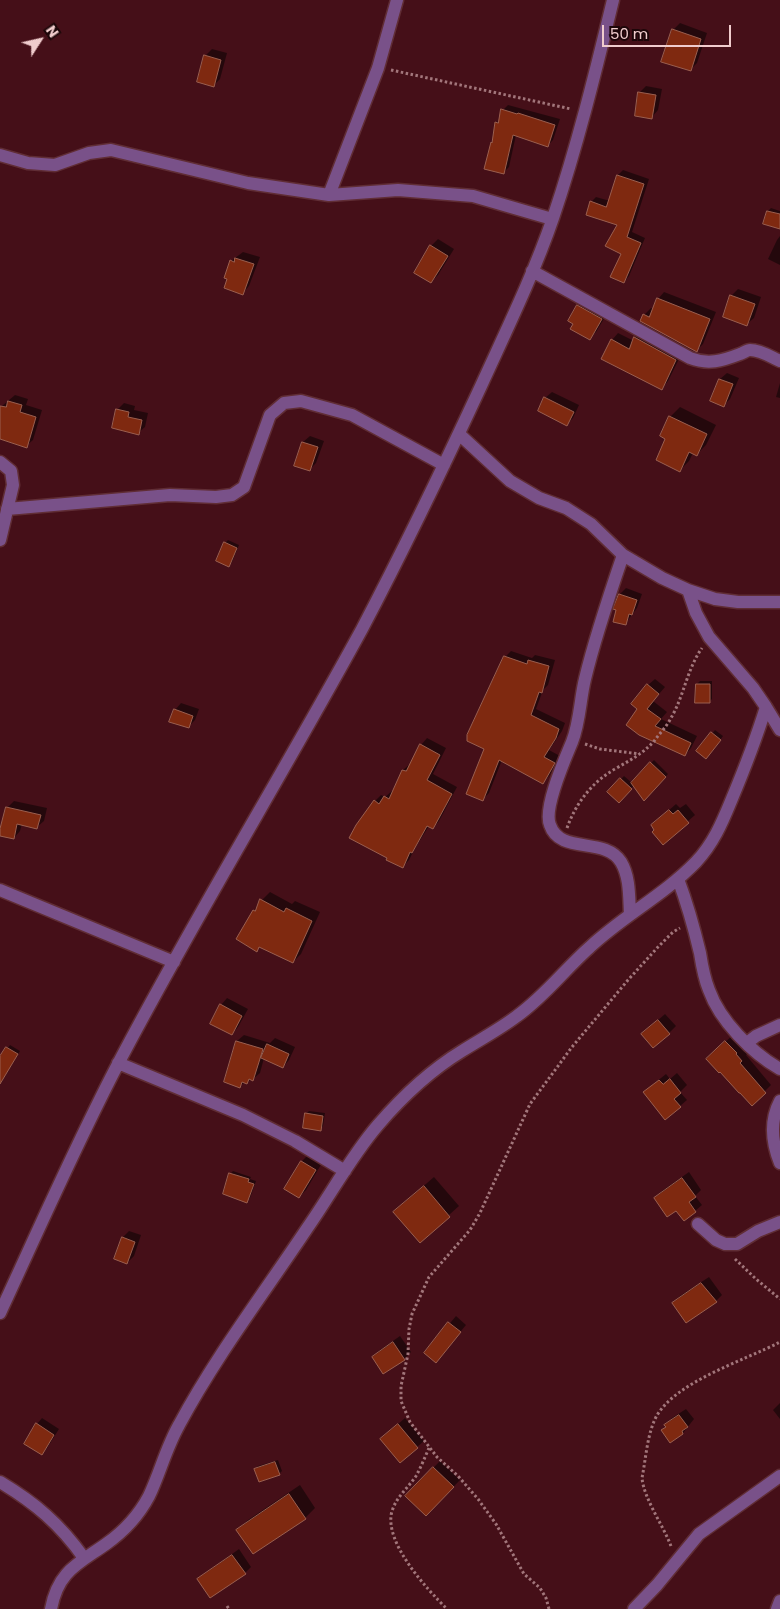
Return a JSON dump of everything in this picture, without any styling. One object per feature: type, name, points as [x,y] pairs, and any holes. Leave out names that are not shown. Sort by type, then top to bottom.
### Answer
[{"type":"street","points":[[329,194],[378,68],[397,0]]},
{"type":"street","points":[[0,1313],[118,1063],[357,637],[459,434],[532,272],[552,219],[586,112],[613,0]]},
{"type":"street","points":[[0,155],[28,163],[55,165],[89,153],[111,150],[248,183],[329,194],[398,190],[473,196],[552,219]]},
{"type":"street","points":[[532,272],[702,363],[711,363],[750,350],[760,352],[780,361]]},
{"type":"street","points":[[7,509],[170,495],[216,497],[232,495],[244,487],[270,415],[284,403],[301,401],[352,416],[444,466]]},
{"type":"street","points":[[459,434],[510,481],[539,498],[566,508],[591,524],[623,555],[662,578],[688,590],[715,599],[738,602],[780,602]]},
{"type":"street","points":[[0,462],[11,471],[13,485],[0,540]]},
{"type":"street","points":[[623,555],[585,680],[573,739],[561,768],[551,801],[549,816],[550,825],[563,840],[597,846],[618,859],[627,878],[630,914]]},
{"type":"street","points":[[688,590],[696,612],[709,637],[766,707],[780,730]]},
{"type":"street","points":[[51,1609],[59,1583],[71,1569],[121,1532],[135,1517],[148,1497],[177,1428],[206,1377],[377,1126],[436,1069],[462,1051],[496,1032],[519,1015],[544,995],[588,948],[678,879],[698,860],[718,832],[752,750],[766,707]]},
{"type":"street","points":[[678,879],[691,920],[709,992],[732,1029],[770,1064],[780,1070]]},
{"type":"street","points":[[0,890],[174,962]]},
{"type":"street","points":[[747,1044],[756,1036],[780,1025]]},
{"type":"street","points":[[118,1063],[243,1115],[295,1141],[345,1171]]},
{"type":"street","points":[[780,1101],[773,1118],[773,1141],[780,1163]]},
{"type":"street","points":[[698,1224],[716,1240],[726,1244],[737,1244],[758,1231],[780,1222]]},
{"type":"street","points":[[634,1609],[657,1585],[699,1534],[780,1476]]},
{"type":"street","points":[[0,1482],[26,1497],[41,1509],[60,1528],[84,1558]]},
{"type":"street","points":[[777,1609],[780,1601]]},
{"type":"path","points":[[378,68],[586,112]]},
{"type":"path","points":[[563,840],[568,824],[590,788],[615,769],[640,754],[655,740],[670,719],[695,660],[709,637]]},
{"type":"path","points":[[573,739],[600,748],[640,754]]},
{"type":"path","points":[[549,1609],[546,1598],[540,1588],[524,1574],[496,1524],[478,1499],[458,1476],[437,1457],[410,1422],[401,1401],[401,1386],[408,1354],[412,1314],[429,1277],[470,1230],[480,1213],[530,1104],[572,1047],[628,980],[673,932],[691,920]]},
{"type":"path","points":[[726,1244],[745,1270],[780,1299]]},
{"type":"path","points":[[674,1562],[671,1546],[647,1496],[642,1478],[651,1430],[656,1418],[667,1402],[703,1378],[780,1342]]},
{"type":"path","points":[[430,1448],[416,1476],[396,1503],[390,1521],[401,1551],[416,1573],[447,1609]]},
{"type":"building","points":[[672,29],[701,39],[691,71],[661,62]]},
{"type":"building","points":[[204,55],[221,60],[214,87],[197,82]]},
{"type":"building","points":[[638,92],[656,95],[652,119],[635,116]]},
{"type":"building","points":[[501,109],[555,125],[548,147],[513,135],[504,174],[484,169],[492,143],[495,122],[498,123]]},
{"type":"building","points":[[617,175],[644,184],[627,237],[641,243],[624,283],[610,277],[621,254],[605,246],[617,225],[586,215],[590,201],[606,207]]},
{"type":"building","points":[[767,211],[780,214],[780,229],[763,224]]},
{"type":"building","points":[[430,245],[448,256],[431,283],[414,273]]},
{"type":"building","points":[[235,258],[254,264],[243,295],[224,288],[227,279],[224,278],[230,260],[234,262]]},
{"type":"building","points":[[730,295],[755,304],[747,326],[723,317]]},
{"type":"building","points":[[657,298],[710,319],[697,352],[640,321],[643,314],[649,317]]},
{"type":"building","points":[[577,305],[602,319],[590,340],[570,329],[573,324],[568,321]]},
{"type":"building","points":[[634,337],[676,360],[662,390],[601,359],[611,339],[629,349]]},
{"type":"building","points":[[719,379],[733,384],[724,407],[710,401]]},
{"type":"building","points":[[544,397],[574,412],[567,426],[538,411]]},
{"type":"building","points":[[8,401],[22,405],[20,412],[36,417],[27,448],[0,439],[0,406],[6,407]]},
{"type":"building","points":[[116,409],[129,412],[128,417],[142,420],[139,435],[112,428]]},
{"type":"building","points":[[669,416],[707,434],[697,456],[689,452],[680,472],[656,460],[665,439],[660,436]]},
{"type":"building","points":[[302,442],[318,447],[310,471],[294,466]]},
{"type":"building","points":[[224,542],[237,548],[229,567],[216,561]]},
{"type":"building","points":[[619,594],[637,600],[632,615],[629,614],[626,625],[613,622],[616,610],[613,609]]},
{"type":"building","points":[[504,656],[527,664],[528,660],[549,666],[542,693],[539,692],[531,715],[559,729],[556,738],[544,757],[555,763],[543,784],[499,760],[483,801],[466,794],[484,749],[467,741],[467,735]]},
{"type":"building","points":[[647,684],[659,694],[647,709],[661,719],[655,726],[691,743],[685,756],[639,735],[626,725],[637,709],[631,704]]},
{"type":"building","points":[[696,684],[710,684],[710,703],[695,703]]},
{"type":"building","points":[[174,709],[193,716],[189,728],[169,722]]},
{"type":"building","points":[[711,732],[721,740],[706,759],[696,751]]},
{"type":"building","points":[[420,744],[440,755],[427,780],[452,794],[433,829],[427,826],[412,853],[410,852],[403,868],[349,838],[374,800],[379,804],[384,796],[389,799],[402,770],[406,771]]},
{"type":"building","points":[[650,762],[666,777],[644,801],[631,783]]},
{"type":"building","points":[[620,778],[632,789],[619,803],[607,792]]},
{"type":"building","points":[[6,807],[41,815],[37,829],[17,824],[14,839],[0,836]]},
{"type":"building","points":[[669,810],[673,814],[678,810],[689,823],[663,845],[652,832],[654,830],[651,825]]},
{"type":"building","points":[[260,899],[284,912],[286,908],[312,921],[293,963],[259,947],[257,952],[236,939],[253,910],[255,911]]},
{"type":"building","points":[[220,1004],[242,1016],[232,1035],[210,1024]]},
{"type":"building","points":[[658,1020],[670,1034],[653,1048],[641,1034]]},
{"type":"building","points":[[236,1041],[263,1049],[253,1081],[249,1079],[247,1084],[242,1082],[240,1088],[224,1082]]},
{"type":"building","points":[[725,1041],[737,1053],[742,1061],[740,1063],[766,1093],[752,1106],[706,1059]]},
{"type":"building","points":[[267,1044],[289,1054],[283,1068],[261,1058]]},
{"type":"building","points":[[6,1047],[18,1054],[0,1084],[0,1056]]},
{"type":"building","points":[[670,1079],[681,1093],[674,1099],[681,1107],[665,1120],[643,1092],[659,1080],[663,1084]]},
{"type":"building","points":[[305,1113],[323,1116],[321,1131],[303,1128]]},
{"type":"building","points":[[301,1161],[316,1170],[299,1198],[284,1189]]},
{"type":"building","points":[[229,1173],[249,1179],[248,1182],[254,1184],[247,1203],[223,1194]]},
{"type":"building","points":[[682,1178],[696,1197],[689,1202],[696,1212],[684,1221],[676,1211],[667,1217],[654,1198]]},
{"type":"building","points":[[424,1186],[450,1217],[420,1243],[393,1212]]},
{"type":"building","points":[[122,1237],[135,1242],[127,1264],[114,1259]]},
{"type":"building","points":[[701,1283],[717,1302],[686,1323],[672,1303]]},
{"type":"building","points":[[448,1322],[461,1332],[436,1363],[424,1353]]},
{"type":"building","points":[[393,1342],[405,1360],[383,1374],[372,1357]]},
{"type":"building","points":[[679,1415],[688,1427],[682,1431],[683,1434],[670,1443],[661,1430],[666,1427],[664,1425]]},
{"type":"building","points":[[36,1423],[54,1435],[42,1455],[24,1444]]},
{"type":"building","points":[[398,1424],[418,1448],[400,1463],[380,1439]]},
{"type":"building","points":[[275,1462],[280,1475],[259,1482],[254,1469]]},
{"type":"building","points":[[433,1467],[454,1487],[426,1516],[405,1496]]},
{"type":"building","points":[[289,1494],[306,1519],[253,1554],[236,1530]]},
{"type":"building","points":[[232,1555],[246,1574],[210,1598],[197,1579]]}]
